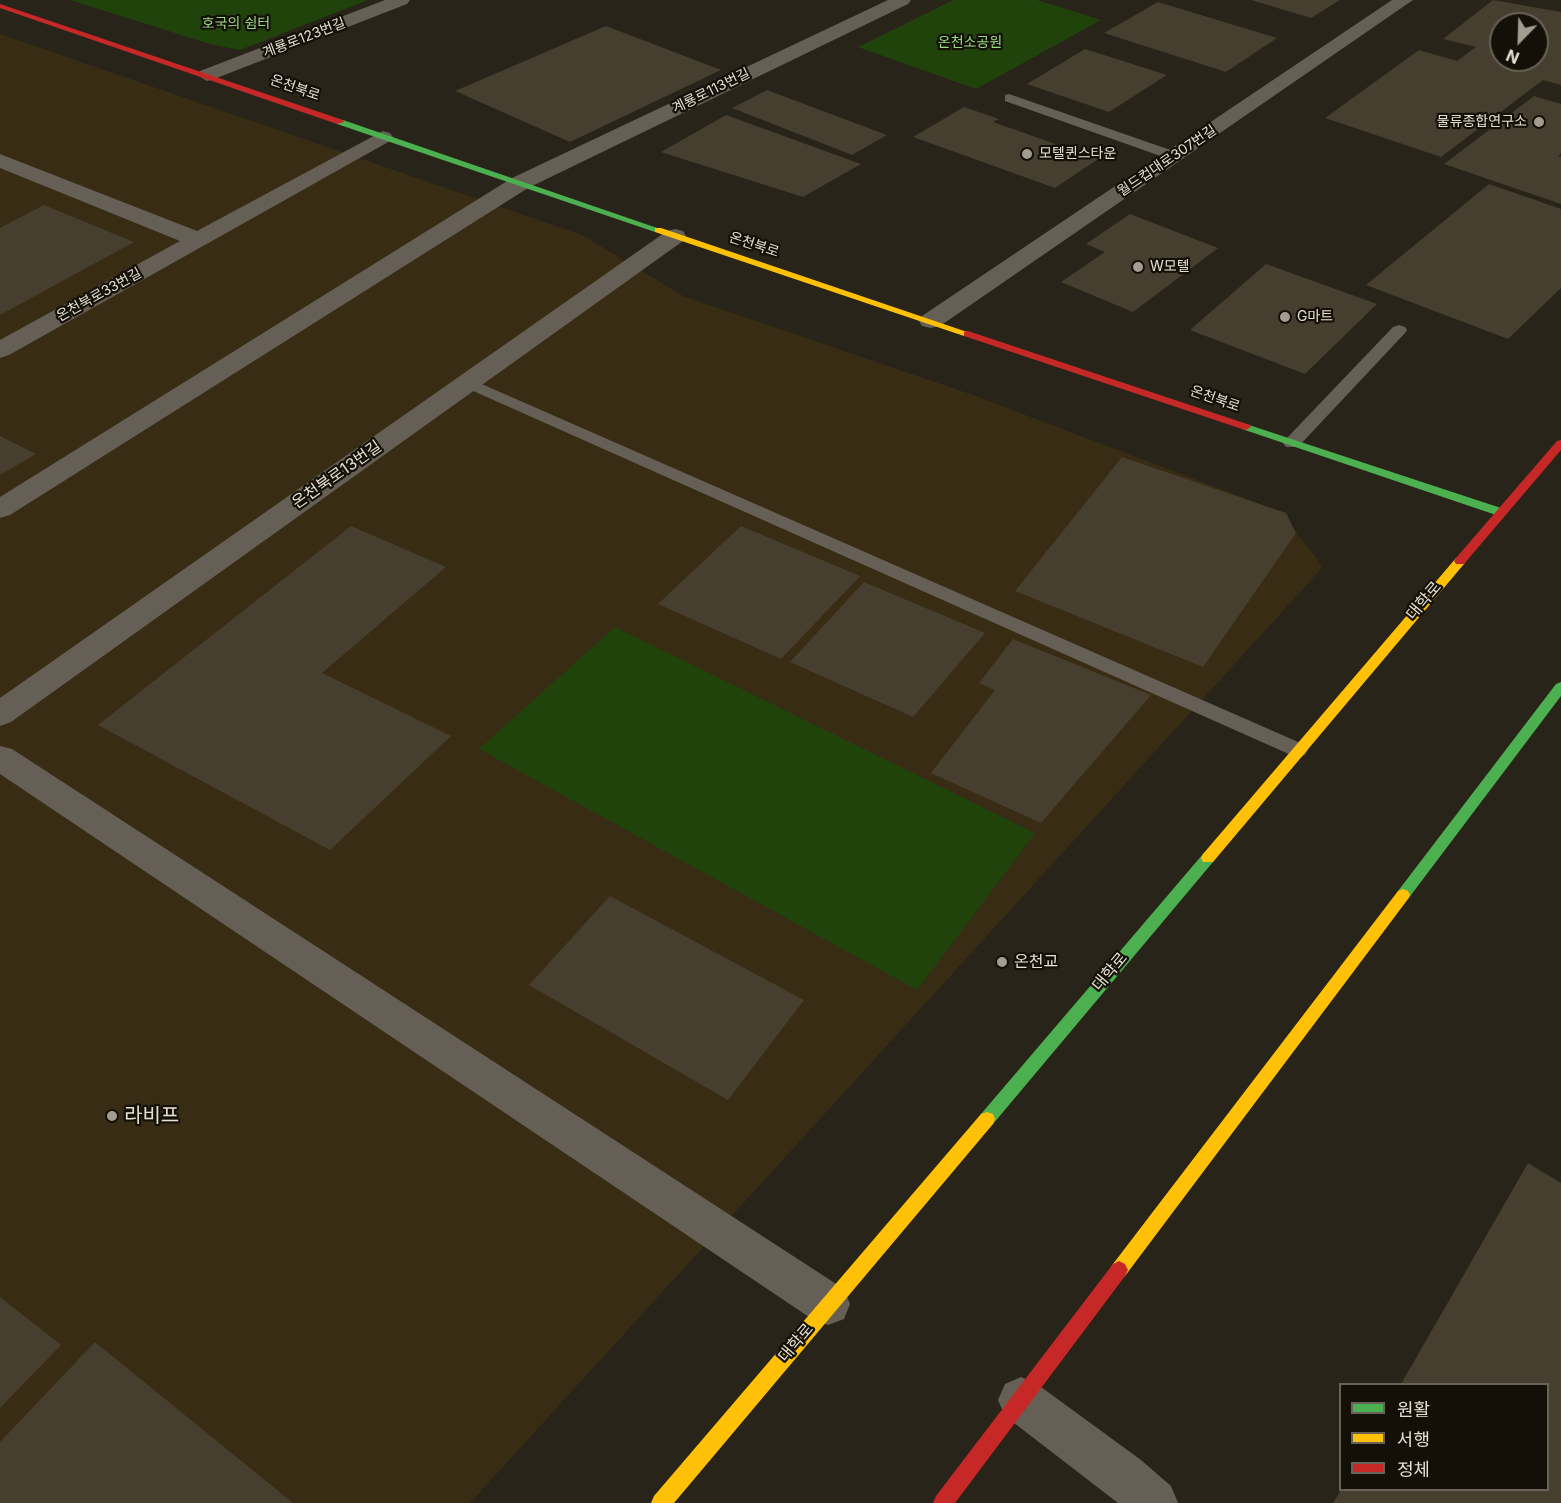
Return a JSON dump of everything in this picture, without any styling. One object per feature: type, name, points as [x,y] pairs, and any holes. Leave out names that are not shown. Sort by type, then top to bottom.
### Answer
[{"type":"street","name":"계룡로123번길","points":[[207,75],[401,0]]},
{"type":"street","name":"계룡로113번길","points":[[0,509],[520,183],[902,0]]},
{"type":"street","name":"월드컵대로307번길","points":[[931,321],[1404,0]]},
{"type":"street","name":"온천북로","points":[[0,6],[675,236],[1500,512]]},
{"type":"street","name":"온천북로33번길","points":[[0,350],[383,137]]},
{"type":"street","points":[[0,160],[198,240]]},
{"type":"street","name":"온천북로13번길","points":[[0,714],[675,236]]},
{"type":"street","name":"대학로","points":[[661,1503],[1500,512],[1561,443]]},
{"type":"street","points":[[943,1503],[1561,687]]},
{"type":"street","points":[[0,758],[828,1304]]},
{"type":"street","points":[[1021,1400],[1124,1477],[1154,1503]]},
{"type":"lane","points":[[1009,98],[1174,156]]},
{"type":"lane","points":[[1292,443],[1399,330]]},
{"type":"lane","points":[[468,382],[1298,750]]},
{"type":"shaded area","points":[[0,34],[582,235],[683,296],[973,395],[1281,512],[1323,567],[470,1503],[0,1503]]},
{"type":"green space","name":"호국의 쉼터","points":[[70,0],[368,0],[240,50],[210,44]]},
{"type":"green space","name":"온천소공원","points":[[953,0],[1037,0],[1101,20],[976,89],[858,47]]},
{"type":"green space","points":[[615,627],[1035,833],[917,990],[479,749]]},
{"type":"building","points":[[1251,0],[1340,0],[1311,18]]},
{"type":"building","points":[[1493,0],[1561,12],[1561,85],[1543,80],[1441,157],[1325,118],[1419,50],[1457,61],[1476,47],[1443,39]]},
{"type":"building","points":[[1158,2],[1277,38],[1226,72],[1104,33]]},
{"type":"building","points":[[606,26],[721,70],[570,142],[455,91]]},
{"type":"building","points":[[1085,49],[1167,75],[1109,112],[1027,84]]},
{"type":"building","points":[[767,90],[887,135],[852,155],[732,108]]},
{"type":"building","points":[[1534,96],[1561,104],[1561,153],[1558,156],[1561,157],[1561,204],[1444,164]]},
{"type":"building","points":[[964,107],[999,119],[993,122],[1098,159],[1055,188],[913,137]]},
{"type":"building","points":[[726,115],[861,164],[803,197],[661,152]]},
{"type":"building","points":[[1489,184],[1561,209],[1561,288],[1508,339],[1366,285]]},
{"type":"building","points":[[44,205],[134,242],[0,315],[0,228]]},
{"type":"building","name":"W모텔","points":[[1130,214],[1218,248],[1133,312],[1061,282],[1105,252],[1086,244]]},
{"type":"building","name":"G마트","points":[[1266,264],[1377,304],[1305,374],[1190,330]]},
{"type":"building","points":[[0,436],[36,454],[0,475]]},
{"type":"building","points":[[1122,457],[1286,513],[1296,533],[1203,667],[1015,591]]},
{"type":"building","points":[[351,526],[446,567],[322,673],[451,736],[330,850],[98,725]]},
{"type":"building","points":[[741,526],[860,576],[781,659],[658,604]]},
{"type":"building","points":[[864,582],[985,633],[913,717],[790,662]]},
{"type":"building","points":[[1013,639],[1151,695],[1041,823],[931,773],[995,690],[979,683]]},
{"type":"building","points":[[610,896],[804,1000],[728,1100],[529,985]]},
{"type":"building","points":[[1528,1163],[1561,1183],[1561,1503],[1333,1503],[1340,1491],[1549,1491],[1549,1383],[1402,1383]]},
{"type":"building","points":[[0,1297],[61,1345],[0,1408]]},
{"type":"building","points":[[95,1342],[293,1503],[0,1503],[0,1442]]},
{"type":"traffic: fast","points":[[340,122],[658,230]]},
{"type":"traffic: fast","points":[[1246,427],[1500,512]]},
{"type":"traffic: fast","points":[[1403,895],[1561,687]]},
{"type":"traffic: fast","points":[[987,1119],[1208,858]]},
{"type":"traffic: slow","points":[[658,230],[968,334]]},
{"type":"traffic: slow","points":[[1208,858],[1460,561]]},
{"type":"traffic: slow","points":[[1119,1270],[1403,895]]},
{"type":"traffic: slow","points":[[661,1503],[987,1119]]},
{"type":"traffic: jam","points":[[0,6],[340,122]]},
{"type":"traffic: jam","points":[[968,334],[1246,427]]},
{"type":"traffic: jam","points":[[1460,561],[1561,443]]},
{"type":"traffic: jam","points":[[943,1503],[1119,1270]]},
{"type":"place","name":"물류종합연구소","points":[[1539,122]]},
{"type":"place","name":"모텔퀸스타운","points":[[1027,154]]},
{"type":"place","name":"W모텔","points":[[1138,267]]},
{"type":"place","name":"G마트","points":[[1285,317]]},
{"type":"place","name":"온천교","points":[[1002,962]]},
{"type":"place","name":"라비프","points":[[112,1116]]}]
